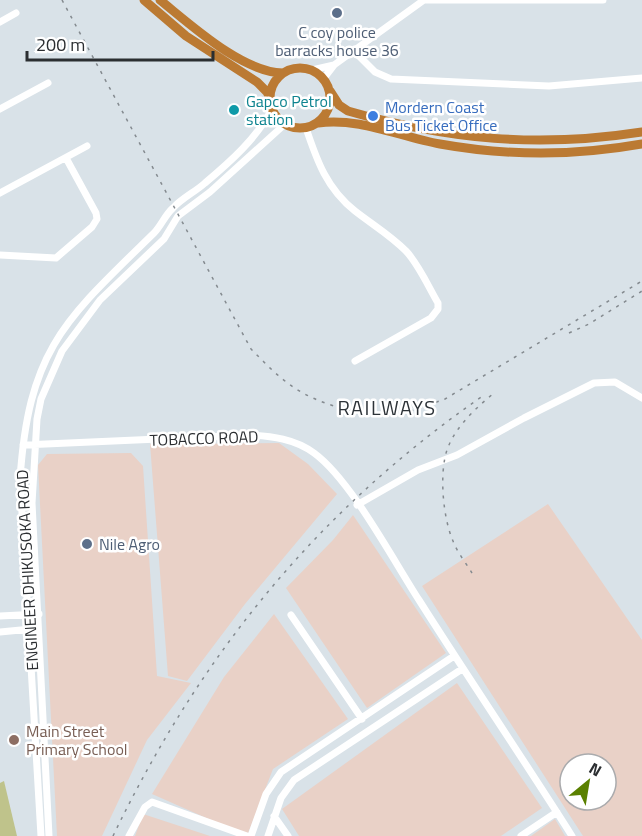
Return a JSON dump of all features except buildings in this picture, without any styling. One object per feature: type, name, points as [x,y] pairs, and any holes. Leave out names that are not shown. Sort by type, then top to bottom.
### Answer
[{"type":"highway","points":[[144,0],[186,36],[257,82],[267,92],[272,109],[285,124],[306,128],[318,123],[345,121],[412,139],[485,150],[574,153],[642,144]]},
{"type":"highway","points":[[160,0],[190,24],[260,70],[283,73],[302,68],[312,70],[324,78],[339,105],[348,111],[394,124],[467,137],[527,142],[570,141],[642,132]]},
{"type":"highway","points":[[270,98],[276,80],[283,73]]},
{"type":"highway","points":[[318,123],[330,105],[330,91]]},
{"type":"street","points":[[324,78],[334,65],[423,0],[603,0]]},
{"type":"street","points":[[0,22],[16,13]]},
{"type":"street","points":[[354,51],[375,72],[392,79],[549,86],[642,78]]},
{"type":"street","points":[[312,70],[334,65]]},
{"type":"street","points":[[0,109],[48,83]]},
{"type":"street","name":"ENGINEER DHIKUSOKA ROAD","points":[[40,836],[20,479],[27,414],[42,365],[70,317],[156,231],[172,208],[205,183],[262,129],[272,109]]},
{"type":"street","name":"ENGINEER DHIKUSOKA ROAD","points":[[50,836],[32,502],[37,419],[47,382],[62,351],[81,322],[119,280],[164,239],[178,216],[210,192],[285,124]]},
{"type":"street","points":[[306,128],[322,174],[331,186],[349,206],[388,233],[408,254],[438,303],[438,309],[431,318],[355,361]]},
{"type":"street","points":[[0,193],[87,146]]},
{"type":"street","points":[[0,255],[56,258],[95,223],[96,213],[66,158]]},
{"type":"street","points":[[357,504],[409,475],[457,455],[594,383],[615,382],[642,398]]},
{"type":"street","name":"TOBACCO ROAD","points":[[23,445],[249,435],[286,440],[313,452],[325,463],[357,504],[572,836]]},
{"type":"street","points":[[0,616],[39,614]]},
{"type":"street","points":[[291,615],[362,719]]},
{"type":"street","points":[[0,632],[39,628]]},
{"type":"street","points":[[129,836],[145,807],[152,802],[249,836],[272,781],[281,772],[454,656]]},
{"type":"street","points":[[268,836],[280,798],[294,780],[462,669]]},
{"type":"street","points":[[381,705],[388,717]]},
{"type":"street","points":[[342,732],[350,743]]},
{"type":"street","points":[[520,836],[557,812]]},
{"type":"street","points":[[274,816],[288,836]]},
{"type":"shaded area","points":[[279,443],[308,464],[337,494],[245,604],[187,681],[168,676],[150,444]]},
{"type":"shaded area","points":[[131,453],[143,466],[157,676],[191,683],[147,740],[102,836],[57,836],[38,465],[47,454]]},
{"type":"shaded area","points":[[548,504],[642,640],[642,836],[583,836],[568,812],[618,812],[618,752],[558,752],[558,797],[422,586]]},
{"type":"shaded area","points":[[353,515],[446,653],[367,708],[286,588],[333,540]]},
{"type":"shaded area","points":[[274,614],[348,719],[273,769],[247,836],[152,794],[224,677]]},
{"type":"shaded area","points":[[457,683],[542,808],[501,836],[299,836],[282,809]]},
{"type":"shaded area","points":[[143,814],[210,836],[135,836]]},
{"type":"shaded area","points":[[555,819],[565,836],[531,836]]},
{"type":"green space","points":[[4,781],[17,836],[0,836],[0,783]]},
{"type":"railway","points":[[62,0],[251,349],[284,380],[316,399],[362,412],[394,413],[427,406],[445,399],[642,281]]},
{"type":"railway","points":[[569,333],[589,324],[642,291]]},
{"type":"railway","points":[[472,573],[457,549],[450,531],[443,496],[443,471],[447,450],[455,434],[473,412],[494,393]]},
{"type":"railway","points":[[113,836],[147,770],[185,707],[225,647],[269,591],[316,538],[368,487],[424,440],[484,395]]},
{"type":"place","name":"C coy police barracks house 36","points":[[337,13]]},
{"type":"place","name":"Gapco Petrol station","points":[[234,110]]},
{"type":"place","name":"Mordern Coast Bus Ticket Office","points":[[373,116]]},
{"type":"place","name":"Nile Agro","points":[[87,544]]},
{"type":"place","name":"Main Street Primary School","points":[[14,740]]},
{"type":"district","name":"RAILWAYS","points":[[387,407]]}]
